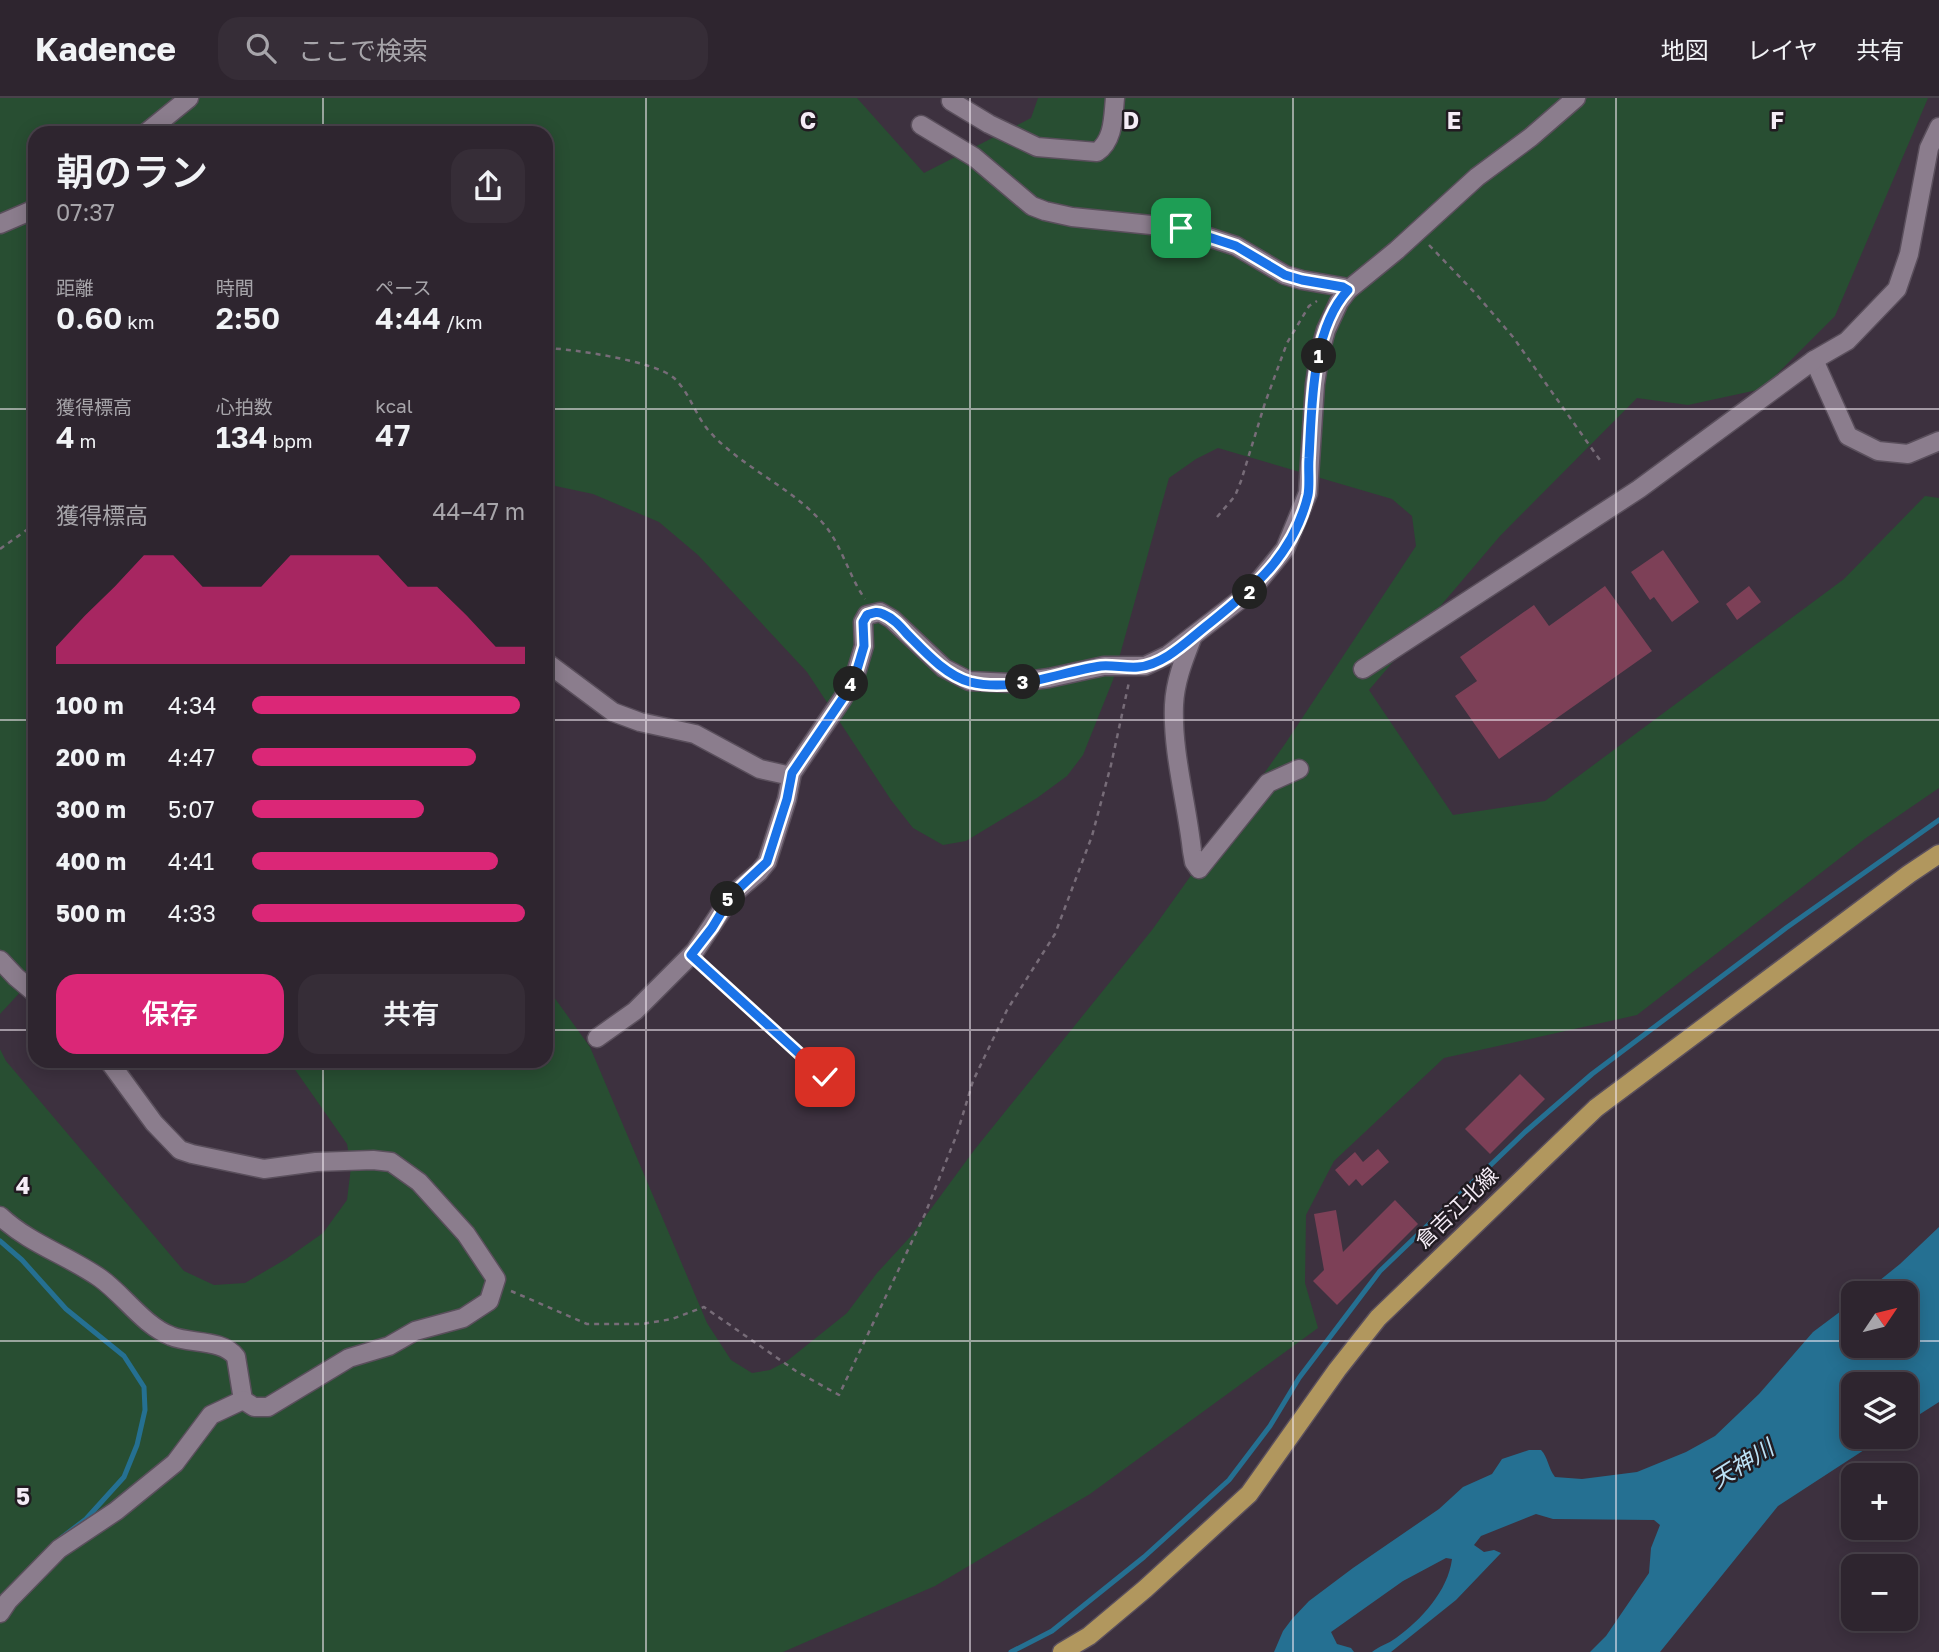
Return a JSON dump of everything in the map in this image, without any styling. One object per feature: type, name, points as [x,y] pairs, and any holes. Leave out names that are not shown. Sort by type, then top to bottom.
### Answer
[{"type":"main road","name":"倉吉江北線","points":[[1062,1652],[1089,1636],[1145,1589],[1249,1494],[1337,1370],[1378,1318],[1596,1108],[1939,854]]},
{"type":"street","points":[[155,126],[189,98]]},
{"type":"street","points":[[951,101],[989,124],[1037,147],[1097,152],[1104,147],[1111,133],[1115,98]]},
{"type":"street","points":[[597,1038],[635,1011],[691,955],[712,928],[732,895],[767,862],[797,763],[843,698],[856,673],[864,646],[863,622],[867,615],[880,612],[892,619],[944,668],[969,681],[989,684],[1049,678],[1104,666],[1145,666],[1168,656],[1250,592],[1285,549],[1303,510],[1308,493],[1312,411],[1320,352],[1326,330],[1345,288],[1417,232],[1477,177],[1576,98]]},
{"type":"street","points":[[922,125],[974,157],[1032,206],[1072,217],[1181,228],[1236,246],[1285,275],[1345,288]]},
{"type":"street","points":[[1363,669],[1639,489],[1814,360],[1847,341],[1897,289],[1909,254],[1929,148],[1939,127]]},
{"type":"street","points":[[0,224],[28,212]]},
{"type":"street","points":[[1814,360],[1848,436],[1878,452],[1908,454],[1939,441]]},
{"type":"street","points":[[1193,636],[1180,671],[1174,704],[1176,740],[1192,850],[1194,862],[1199,869],[1268,783],[1299,769]]},
{"type":"street","points":[[553,667],[613,712],[640,722],[695,734],[760,769],[791,776]]},
{"type":"street","points":[[0,960],[28,987]]},
{"type":"street","points":[[114,1068],[154,1123],[180,1150],[264,1169],[316,1162],[391,1161],[419,1182],[466,1234],[496,1279],[489,1301],[463,1318],[415,1331],[389,1346],[349,1358],[268,1407],[254,1406],[243,1400]]},
{"type":"street","points":[[0,1216],[34,1243],[102,1280],[135,1310],[171,1336],[220,1347],[233,1353],[236,1357],[243,1400]]},
{"type":"street","points":[[0,1613],[8,1601],[59,1549],[116,1511],[175,1463],[211,1415],[243,1400]]},
{"type":"path","points":[[1417,232],[1513,337],[1602,463]]},
{"type":"path","points":[[1217,517],[1235,496],[1287,343],[1309,306],[1345,288]]},
{"type":"path","points":[[553,348],[568,349],[652,367],[672,377],[689,395],[708,430],[743,460],[793,494],[830,530],[859,591],[873,612]]},
{"type":"path","points":[[0,549],[28,529]]},
{"type":"path","points":[[495,1284],[587,1324],[642,1324],[672,1319],[704,1307],[796,1371],[839,1395],[925,1214],[957,1134],[973,1081],[1007,1010],[1055,934],[1092,836],[1132,670]]},
{"type":"path","points":[[691,955],[825,1077]]},
{"type":"green space","points":[[0,98],[857,98],[924,173],[1031,118],[1038,98],[1928,98],[1835,316],[1762,389],[1688,405],[1637,398],[1500,536],[1369,690],[1453,815],[1545,801],[1844,579],[1925,496],[1939,498],[1939,788],[1866,838],[1637,1015],[1444,1058],[1334,1161],[1306,1215],[1305,1283],[1318,1328],[1090,1494],[935,1586],[783,1652],[0,1652],[0,1049],[6,1061],[184,1271],[214,1285],[245,1283],[323,1233],[347,1200],[351,1167],[347,1144],[294,1068],[553,1068],[553,996],[590,1047],[707,1323],[731,1360],[752,1373],[770,1370],[787,1361],[847,1313],[877,1273],[911,1236],[975,1149],[1152,930],[1285,744],[1416,546],[1412,516],[1392,499],[1218,448],[1196,459],[1169,478],[1113,680],[1083,755],[1067,776],[1037,798],[966,841],[943,845],[913,828],[891,800],[807,672],[698,555],[659,522],[593,494],[553,485],[553,126],[28,126],[28,985],[0,1014]]},
{"type":"water","name":"天神川","points":[[1939,1227],[1939,1402],[1918,1415],[1918,1372],[1841,1372],[1841,1449],[1866,1449],[1778,1506],[1660,1652],[1590,1652],[1606,1636],[1649,1573],[1651,1548],[1660,1525],[1654,1520],[1553,1519],[1536,1514],[1481,1536],[1474,1545],[1484,1552],[1494,1550],[1501,1553],[1456,1600],[1391,1652],[1372,1652],[1396,1638],[1424,1614],[1445,1582],[1452,1559],[1446,1558],[1403,1581],[1331,1632],[1337,1644],[1351,1648],[1354,1652],[1274,1652],[1283,1631],[1309,1601],[1439,1509],[1463,1487],[1492,1474],[1502,1459],[1529,1450],[1541,1450],[1555,1477],[1582,1479],[1637,1472],[1686,1452],[1715,1436],[1759,1394],[1813,1332],[1841,1311],[1841,1358],[1918,1358],[1918,1281],[1879,1281]]},
{"type":"building","points":[[1663,550],[1699,602],[1672,622],[1654,597],[1650,600],[1631,572]]},
{"type":"building","points":[[1605,586],[1652,651],[1499,759],[1455,696],[1477,681],[1460,657],[1534,605],[1549,626]]},
{"type":"building","points":[[1749,586],[1761,602],[1737,620],[1726,604]]},
{"type":"building","points":[[1520,1074],[1545,1099],[1490,1154],[1465,1129]]},
{"type":"building","points":[[1378,1149],[1389,1162],[1362,1186],[1356,1179],[1349,1186],[1335,1170],[1355,1152],[1363,1162]]},
{"type":"building","points":[[1395,1200],[1418,1224],[1337,1305],[1313,1281],[1324,1270],[1314,1214],[1336,1210],[1343,1252]]},
{"type":"waterway","points":[[1011,1652],[1052,1631],[1144,1557],[1229,1480],[1270,1426],[1299,1378],[1380,1271],[1525,1132],[1592,1074],[1786,928],[1939,820]]},
{"type":"waterway","points":[[0,1241],[22,1260],[66,1309],[124,1356],[144,1387],[145,1410],[137,1445],[124,1477],[86,1519],[61,1538]]},
{"type":"route","points":[[825,1077],[691,955],[712,928],[732,895],[767,862],[787,799],[792,773],[843,698],[856,673],[864,646],[862,630],[867,615],[880,612],[892,619],[944,668],[969,681],[1011,683],[1104,666],[1145,666],[1168,656],[1250,592],[1285,549],[1303,510],[1308,493],[1315,384],[1320,352],[1326,330],[1339,302],[1348,290],[1285,275],[1236,246],[1181,228]]}]
